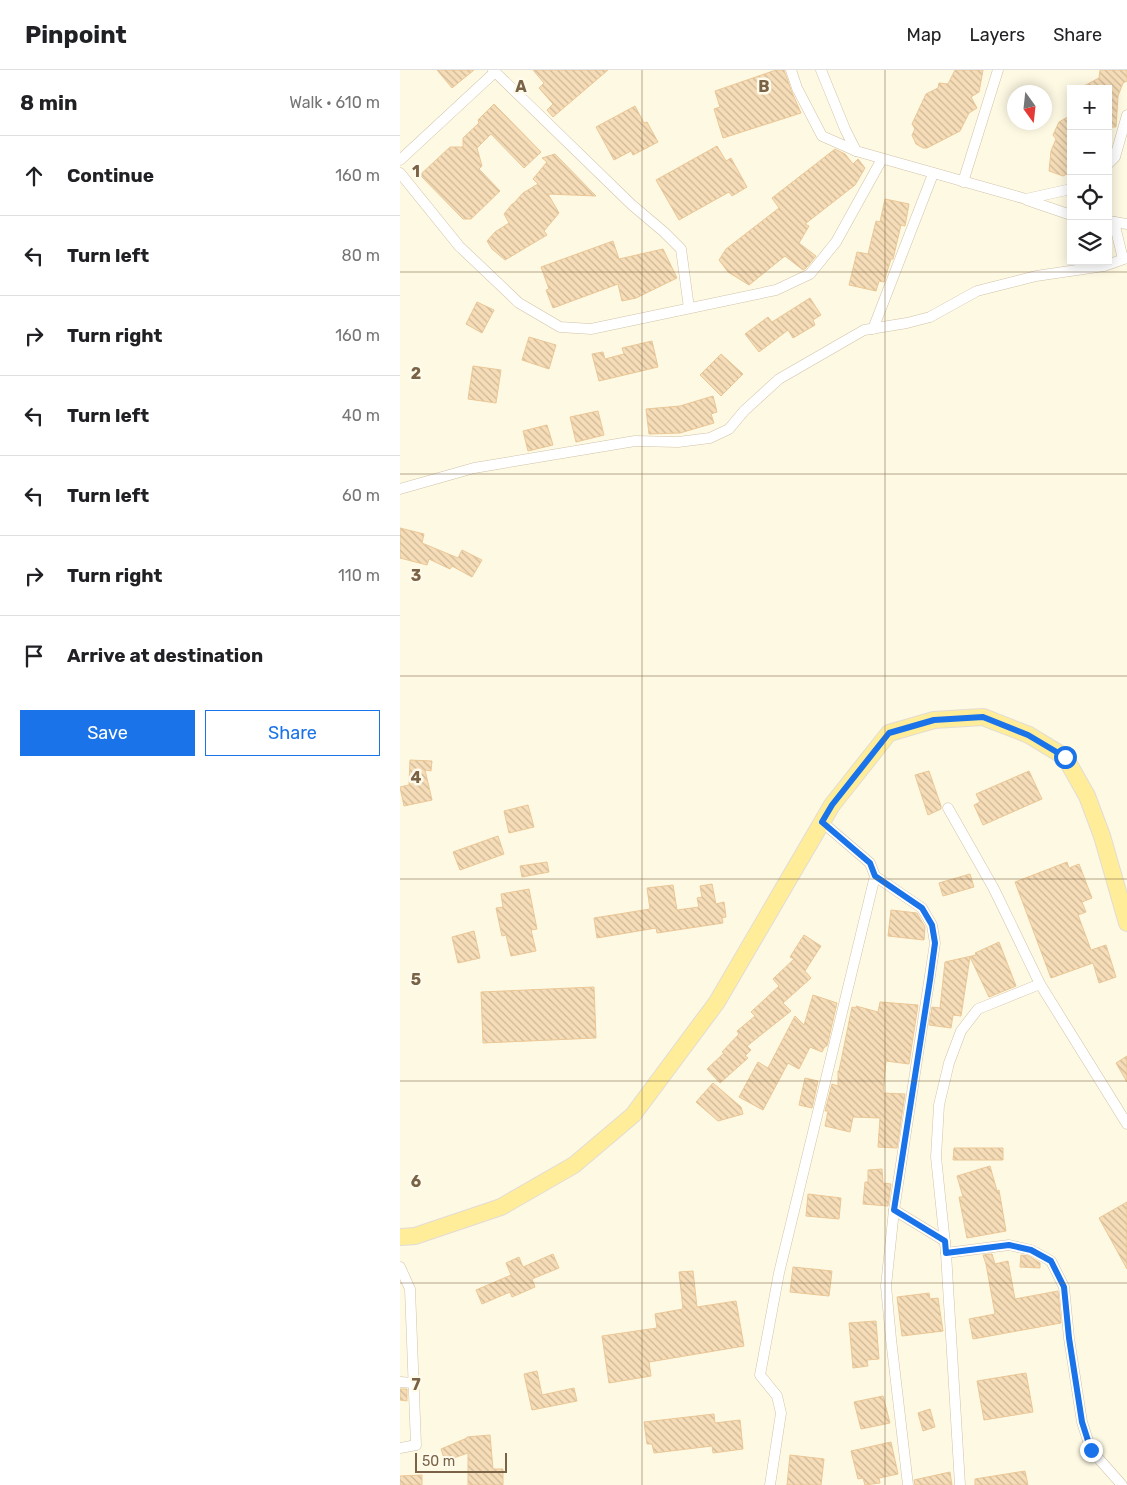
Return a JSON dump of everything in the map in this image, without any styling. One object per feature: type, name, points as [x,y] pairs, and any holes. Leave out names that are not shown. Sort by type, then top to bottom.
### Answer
[{"type":"main road","points":[[400,1237],[416,1236],[501,1208],[574,1165],[633,1114],[717,1002],[832,805],[889,733],[934,720],[983,717],[1028,735],[1065,757],[1087,796],[1102,836],[1127,923]]},
{"type":"street","points":[[791,70],[822,136],[856,152],[1026,199],[1067,214]]},
{"type":"street","points":[[821,70],[856,152]]},
{"type":"street","points":[[963,182],[998,70]]},
{"type":"street","points":[[400,160],[494,71],[681,250],[690,308]]},
{"type":"street","points":[[1112,160],[1115,157],[1127,115]]},
{"type":"street","points":[[400,173],[459,246],[519,302],[560,326],[591,329],[776,290],[810,274],[836,242],[882,159]]},
{"type":"street","points":[[873,329],[933,174]]},
{"type":"street","points":[[1026,199],[1067,190]]},
{"type":"street","points":[[1112,221],[1127,224]]},
{"type":"street","points":[[400,489],[474,468],[635,441],[678,442],[710,438],[729,429],[779,379],[864,330],[907,323],[930,316],[976,291],[1036,276],[1104,266],[1125,258],[1112,224]]},
{"type":"street","points":[[948,808],[994,888],[1040,984],[1127,1124]]},
{"type":"street","points":[[770,1485],[781,1413],[777,1396],[760,1375],[779,1273],[875,876],[870,863],[822,822]]},
{"type":"street","points":[[875,876],[922,908],[932,925],[935,943],[894,1210],[886,1286],[908,1485]]},
{"type":"street","points":[[960,1485],[946,1253],[936,1157],[939,1105],[949,1064],[961,1031],[978,1009],[1040,984]]},
{"type":"street","points":[[894,1210],[945,1241]]},
{"type":"street","points":[[946,1253],[1009,1245],[1031,1250],[1051,1261],[1064,1287],[1069,1338],[1082,1422],[1091,1450],[1125,1485]]},
{"type":"street","points":[[400,1267],[410,1289],[405,1318],[413,1383],[416,1444],[400,1448]]},
{"type":"street","points":[[400,1382],[413,1383]]},
{"type":"building","points":[[437,70],[474,70],[452,88]]},
{"type":"building","points":[[533,70],[608,70],[553,117],[547,110],[553,104],[539,88],[544,83]]},
{"type":"building","points":[[776,70],[784,70],[801,113],[723,138],[714,109],[720,107],[715,91]]},
{"type":"building","points":[[955,70],[983,70],[979,92],[971,97],[977,108],[969,113],[960,131],[927,148],[923,148],[916,144],[912,135],[915,129],[912,124],[926,94],[938,88],[939,83],[948,84]]},
{"type":"building","points":[[1100,70],[1127,70],[1127,81],[1123,83],[1118,96],[1116,127],[1112,127],[1112,85],[1086,85],[1099,78]]},
{"type":"building","points":[[494,104],[541,152],[524,168],[491,134],[477,148],[482,166],[479,169],[500,191],[471,219],[463,219],[420,175],[450,147],[463,147],[463,138],[479,123],[478,120]]},
{"type":"building","points":[[635,106],[644,123],[647,122],[658,142],[633,155],[631,151],[614,160],[596,127]]},
{"type":"building","points":[[1067,117],[1067,174],[1063,176],[1049,171],[1051,151],[1056,139],[1053,135],[1059,122]]},
{"type":"building","points":[[717,146],[726,161],[731,158],[747,187],[732,196],[729,192],[679,220],[656,180]]},
{"type":"building","points":[[835,149],[845,154],[853,164],[858,159],[865,168],[855,185],[805,224],[809,226],[799,243],[816,256],[806,268],[803,270],[785,256],[749,285],[728,272],[719,260],[726,249],[779,208],[772,198]]},
{"type":"building","points":[[555,154],[596,196],[548,194],[559,213],[544,231],[547,235],[505,260],[492,249],[487,241],[495,232],[509,223],[504,214],[512,204],[523,193],[538,184],[533,179],[547,162],[542,158]]},
{"type":"building","points":[[885,199],[909,204],[905,226],[901,225],[893,259],[891,259],[884,282],[879,281],[876,291],[849,285],[857,252],[868,254],[876,221],[880,222]]},
{"type":"building","points":[[613,241],[619,259],[663,249],[677,278],[636,298],[622,301],[618,284],[553,308],[546,290],[549,289],[541,267]]},
{"type":"building","points":[[810,298],[821,315],[813,320],[815,325],[793,338],[788,330],[759,352],[745,334],[768,317],[772,322]]},
{"type":"building","points":[[477,302],[494,310],[482,333],[466,324]]},
{"type":"building","points":[[529,337],[556,345],[549,369],[522,360]]},
{"type":"building","points":[[652,341],[658,367],[599,381],[592,354],[603,352],[605,359],[624,354],[622,348]]},
{"type":"building","points":[[721,354],[743,374],[721,396],[700,375]]},
{"type":"building","points":[[473,366],[501,370],[496,403],[468,399]]},
{"type":"building","points":[[713,396],[717,412],[711,414],[714,423],[680,433],[649,434],[646,409],[680,406]]},
{"type":"building","points":[[598,411],[604,435],[576,442],[570,417]]},
{"type":"building","points":[[547,425],[553,445],[528,451],[523,431]]},
{"type":"building","points":[[400,528],[424,534],[422,543],[458,558],[462,550],[482,560],[472,577],[452,566],[450,569],[429,559],[427,565],[400,558]]},
{"type":"building","points":[[410,760],[432,761],[431,771],[425,770],[432,800],[404,806],[400,787],[409,785]]},
{"type":"building","points":[[929,771],[941,809],[928,815],[915,775]]},
{"type":"building","points":[[1029,771],[1042,799],[983,825],[974,805],[980,802],[976,794]]},
{"type":"building","points":[[528,805],[534,827],[509,833],[504,811]]},
{"type":"building","points":[[498,836],[504,854],[460,870],[453,852]]},
{"type":"building","points":[[547,862],[549,872],[522,877],[520,866]]},
{"type":"building","points":[[1067,862],[1069,868],[1079,864],[1092,898],[1082,902],[1086,912],[1078,915],[1091,950],[1106,945],[1116,977],[1099,983],[1093,963],[1051,978],[1015,882]]},
{"type":"building","points":[[970,874],[974,887],[943,896],[939,883]]},
{"type":"building","points":[[712,884],[716,904],[724,902],[726,917],[722,918],[723,923],[657,933],[656,928],[597,938],[594,918],[650,909],[647,888],[673,885],[677,910],[699,907],[697,898],[702,897],[700,886]]},
{"type":"building","points":[[529,889],[537,929],[531,930],[536,951],[511,956],[506,935],[502,936],[496,908],[503,907],[501,894]]},
{"type":"building","points":[[891,910],[917,913],[925,927],[924,940],[888,936]]},
{"type":"building","points":[[474,931],[480,958],[458,963],[452,937]]},
{"type":"building","points":[[804,935],[821,946],[805,971],[811,978],[783,1003],[791,1011],[747,1046],[751,1050],[745,1056],[748,1058],[720,1083],[707,1069],[724,1053],[722,1052],[739,1034],[737,1031],[755,1016],[751,1012],[779,986],[773,979],[794,959],[790,957]]},
{"type":"building","points":[[999,942],[1016,986],[989,997],[970,957],[961,1016],[953,1015],[951,1028],[929,1025],[932,1007],[940,1008],[945,962],[976,955],[975,953]]},
{"type":"building","points":[[594,987],[596,1038],[483,1043],[481,992]]},
{"type":"building","points":[[813,995],[837,1003],[827,1046],[825,1046],[822,1052],[810,1047],[799,1069],[788,1063],[763,1110],[739,1097],[758,1062],[768,1068],[795,1016],[804,1025]]},
{"type":"building","points":[[880,1002],[918,1005],[909,1064],[886,1061],[883,1093],[905,1094],[897,1148],[878,1147],[880,1118],[853,1117],[850,1132],[825,1126],[828,1111],[825,1111],[832,1084],[838,1086],[838,1071],[852,1007],[856,1008],[856,1006],[878,1012]]},
{"type":"building","points":[[1127,1056],[1127,1082],[1116,1063]]},
{"type":"building","points":[[805,1078],[818,1081],[812,1108],[799,1105]]},
{"type":"building","points":[[713,1083],[741,1107],[743,1114],[718,1121],[696,1102]]},
{"type":"building","points":[[954,1148],[1003,1148],[1003,1160],[953,1160]]},
{"type":"building","points":[[990,1166],[997,1191],[999,1190],[1006,1231],[967,1238],[959,1197],[963,1197],[957,1176]]},
{"type":"building","points":[[882,1169],[883,1183],[891,1184],[888,1206],[863,1204],[865,1182],[868,1182],[868,1170]]},
{"type":"building","points":[[808,1194],[841,1198],[839,1219],[806,1216]]},
{"type":"building","points":[[1127,1202],[1127,1269],[1099,1218]]},
{"type":"building","points":[[553,1254],[559,1268],[532,1279],[535,1287],[512,1297],[510,1292],[482,1304],[476,1290],[511,1275],[506,1263],[519,1257],[523,1267]]},
{"type":"building","points":[[992,1254],[995,1264],[1008,1261],[1015,1299],[1058,1291],[1061,1323],[973,1339],[969,1319],[995,1314],[983,1255]]},
{"type":"building","points":[[1021,1255],[1029,1256],[1040,1263],[1040,1268],[1020,1267]]},
{"type":"building","points":[[793,1267],[832,1271],[829,1296],[790,1292]]},
{"type":"building","points":[[693,1271],[697,1307],[736,1301],[744,1346],[649,1362],[651,1376],[609,1383],[602,1336],[657,1328],[655,1314],[683,1309],[679,1272]]},
{"type":"building","points":[[929,1293],[930,1299],[938,1298],[943,1331],[902,1336],[897,1297]]},
{"type":"building","points":[[876,1321],[879,1359],[867,1360],[868,1366],[853,1368],[849,1323]]},
{"type":"building","points":[[537,1371],[542,1395],[574,1388],[577,1401],[532,1410],[524,1374]]},
{"type":"building","points":[[1026,1373],[1033,1412],[984,1420],[977,1381]]},
{"type":"building","points":[[400,1389],[407,1389],[407,1401],[400,1400]]},
{"type":"building","points":[[883,1396],[890,1423],[861,1429],[854,1402]]},
{"type":"building","points":[[930,1409],[935,1427],[923,1431],[918,1413]]},
{"type":"building","points":[[714,1414],[715,1423],[740,1420],[743,1449],[713,1453],[712,1446],[654,1453],[652,1444],[647,1444],[644,1422]]},
{"type":"building","points":[[490,1435],[493,1469],[503,1469],[503,1485],[468,1485],[468,1453],[445,1461],[441,1449],[467,1437]]},
{"type":"building","points":[[891,1442],[898,1474],[879,1478],[880,1483],[865,1485],[863,1478],[858,1479],[851,1451]]},
{"type":"building","points":[[790,1455],[824,1459],[821,1485],[787,1485]]},
{"type":"building","points":[[1025,1471],[1028,1485],[975,1485],[975,1479]]},
{"type":"building","points":[[950,1472],[952,1485],[915,1485],[914,1480]]},
{"type":"building","points":[[422,1475],[422,1485],[400,1485],[400,1476]]},
{"type":"route","points":[[1065,757],[1028,735],[983,717],[934,720],[889,733],[832,805],[822,822],[870,863],[875,876],[922,908],[932,925],[935,943],[894,1210],[945,1241],[946,1253],[1009,1245],[1031,1250],[1051,1261],[1064,1287],[1069,1338],[1082,1422],[1091,1450]]}]
